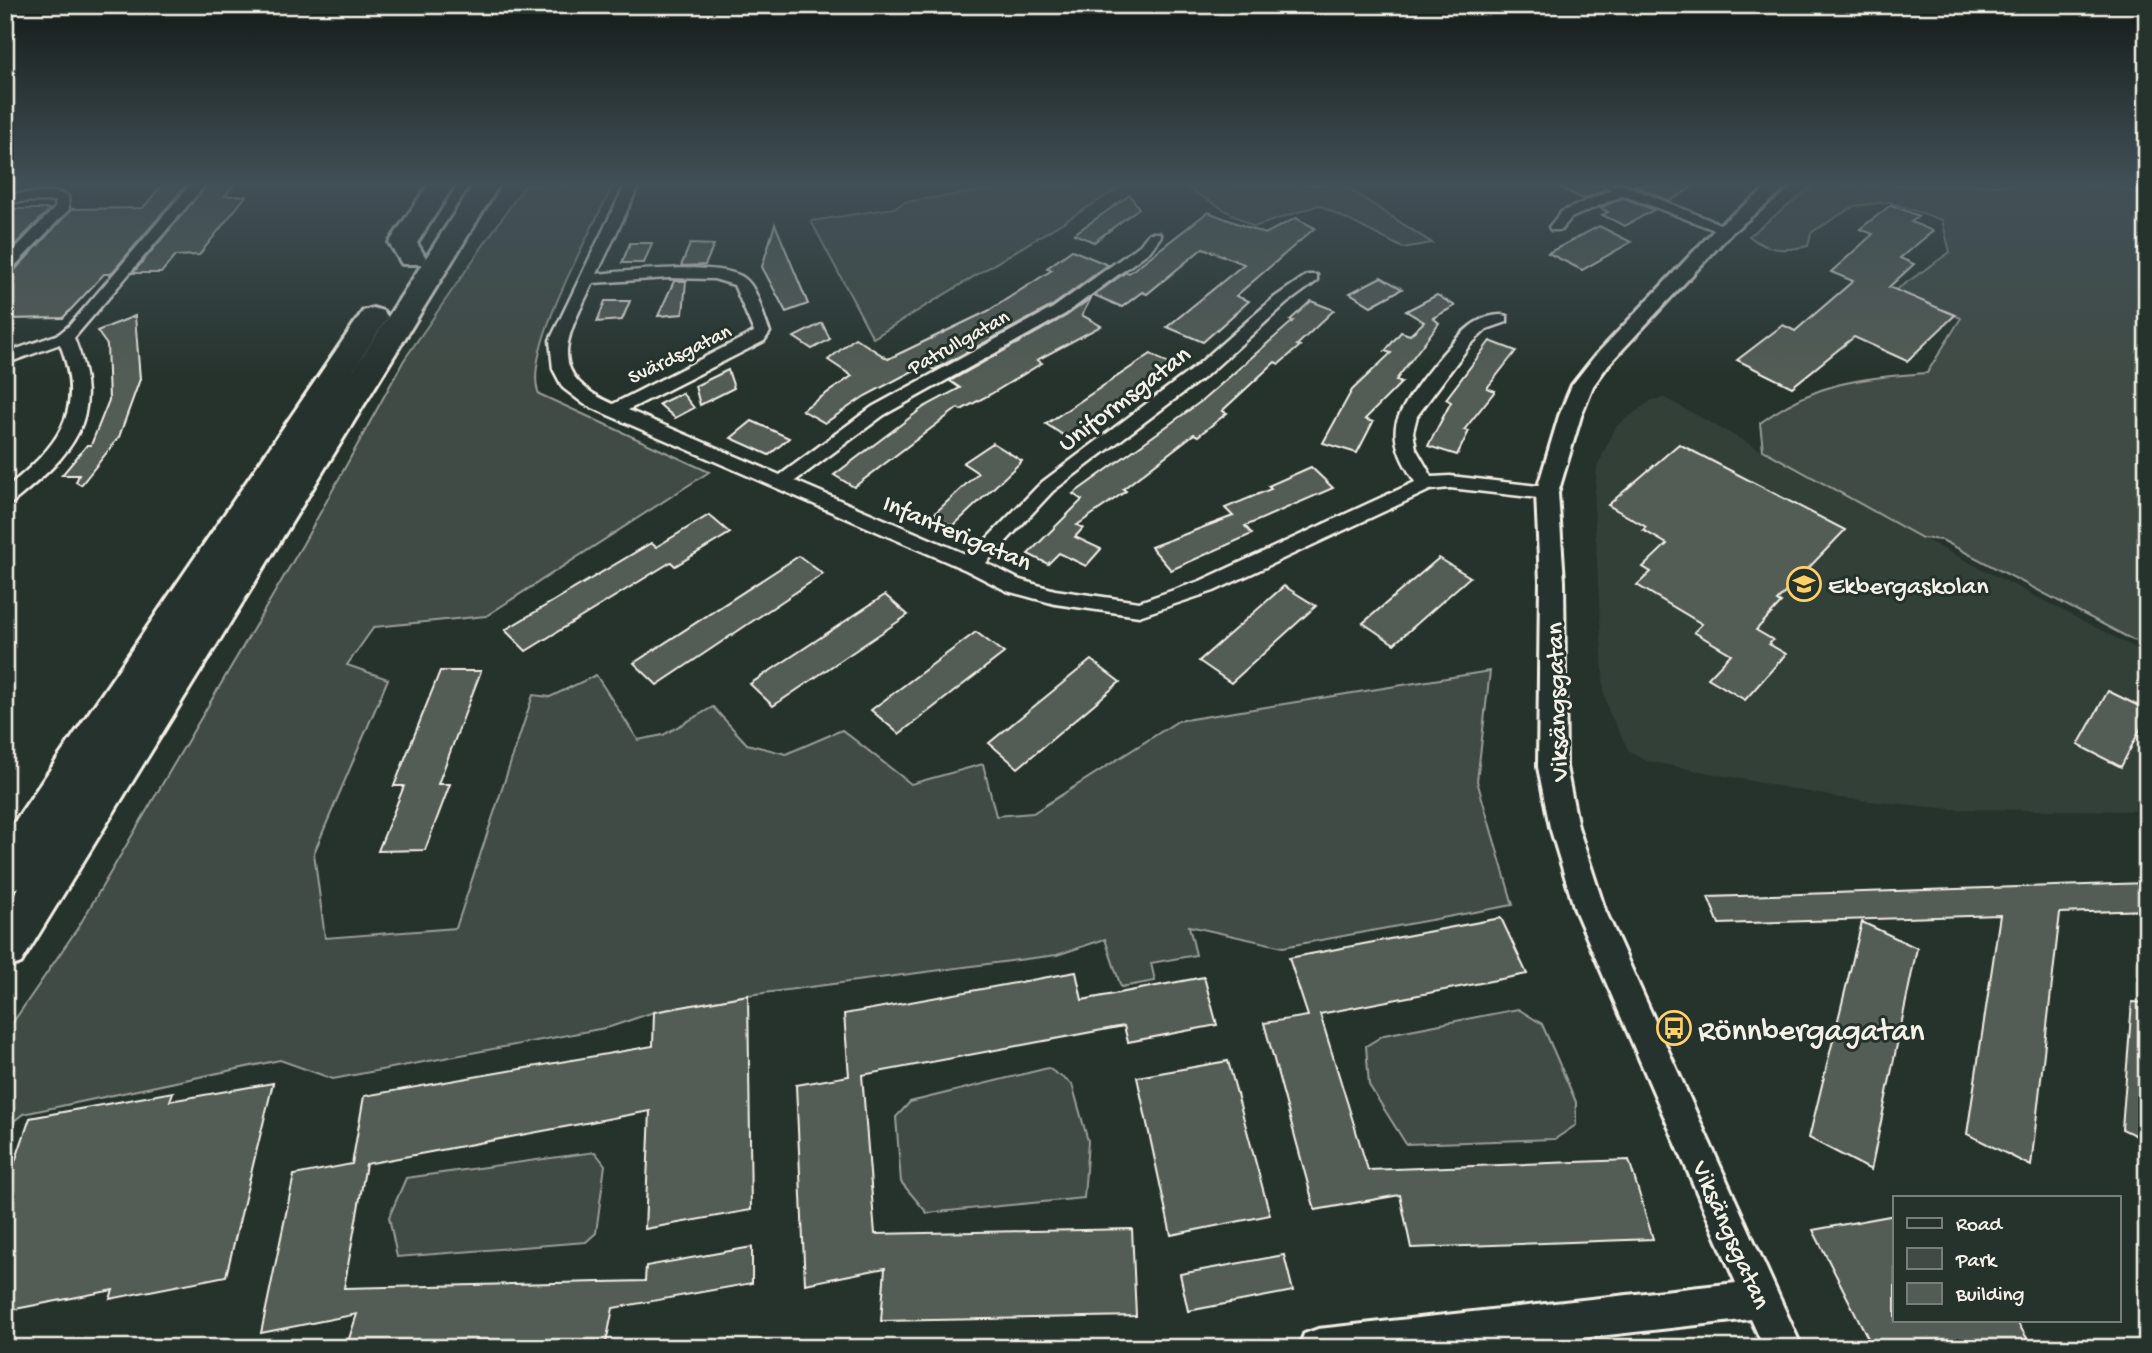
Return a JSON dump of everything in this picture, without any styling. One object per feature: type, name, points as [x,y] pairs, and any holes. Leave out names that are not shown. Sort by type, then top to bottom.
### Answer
[{"type":"highway","points":[[405,248],[412,258]]},
{"type":"highway","points":[[5,873],[421,248]]},
{"type":"highway","points":[[5,948],[434,248]]},
{"type":"street","points":[[5,268],[24,248]]},
{"type":"street","points":[[5,359],[65,337],[76,328],[144,248]]},
{"type":"street","name":"Infanterigatan","points":[[603,248],[558,340],[556,352],[569,384],[590,400],[614,411],[973,565],[1014,586],[1055,597],[1139,609],[1207,586],[1427,484],[1450,482],[1547,493]]},
{"type":"street","name":"Patrullgatan","points":[[781,483],[878,411],[1059,311],[1145,248]]},
{"type":"street","name":"Viksängsgatan","points":[[1707,248],[1630,328],[1583,385],[1570,416],[1547,493],[1552,581],[1552,767],[1564,827],[1590,910],[1783,1348]]},
{"type":"street","name":"Svärdsgatan","points":[[589,279],[664,274],[728,276],[738,280],[745,290],[762,332],[758,338],[639,395],[614,411]]},
{"type":"street","name":"Uniformsgatan","points":[[973,565],[1047,487],[1201,371],[1281,300],[1311,278]]},
{"type":"street","points":[[1427,484],[1415,471],[1405,423],[1413,407],[1468,337],[1482,325],[1501,319]]},
{"type":"street","points":[[5,499],[44,465],[73,427],[81,402],[80,376],[65,337]]},
{"type":"street","points":[[1318,1348],[1761,1299]]},
{"type":"shaded area","name":"Ekbergaskolan","points":[[1665,398],[1922,538],[2147,654],[2147,811],[1952,809],[1840,798],[1647,761],[1629,751],[1609,712],[1604,693],[1594,506],[1597,467],[1616,426],[1652,400]]},
{"type":"green space","points":[[481,248],[581,248],[549,321],[540,350],[536,375],[539,394],[709,472],[486,616],[374,627],[347,665],[388,679],[314,853],[325,938],[456,928],[533,695],[550,697],[596,675],[638,740],[663,735],[713,707],[747,744],[786,754],[842,730],[911,784],[983,764],[996,816],[1033,813],[1178,721],[1490,671],[1477,781],[1513,905],[1283,947],[1189,926],[1196,955],[1151,963],[1155,981],[1121,987],[1105,939],[1057,955],[748,995],[654,1012],[610,1027],[333,1079],[280,1060],[23,1114],[5,1128],[5,1034],[79,926],[303,544],[404,360]]},
{"type":"green space","points":[[825,248],[1020,248],[873,338]]},
{"type":"green space","points":[[1949,248],[2147,248],[2147,643],[2133,640],[1942,540],[1922,538],[1763,450],[1760,423],[1780,409],[1819,390],[1859,380],[1927,373],[1961,318],[1896,290],[1950,252]]},
{"type":"green space","points":[[1518,1009],[1542,1024],[1576,1102],[1576,1125],[1555,1139],[1406,1144],[1369,1085],[1366,1046],[1384,1035]]},
{"type":"green space","points":[[1048,1068],[1072,1084],[1088,1141],[1084,1198],[927,1213],[901,1182],[896,1117],[910,1102]]},
{"type":"green space","points":[[595,1152],[605,1165],[596,1233],[586,1242],[397,1257],[389,1217],[406,1178]]},
{"type":"building","points":[[35,248],[133,248],[111,274],[104,274],[63,318],[5,319],[5,275],[12,273]]},
{"type":"building","points":[[154,248],[204,248],[199,255],[175,256],[161,273],[133,273]]},
{"type":"building","points":[[628,248],[650,248],[644,263],[622,263]]},
{"type":"building","points":[[688,248],[713,248],[705,265],[681,266]]},
{"type":"building","points":[[768,248],[785,248],[808,304],[786,312],[762,267]]},
{"type":"building","points":[[1161,248],[1203,248],[1147,294],[1142,292],[1122,307],[1094,295],[1126,272],[1129,273]]},
{"type":"building","points":[[1203,248],[1292,248],[1236,296],[1249,301],[1203,342],[1167,327],[1244,264]]},
{"type":"building","points":[[1557,248],[1620,248],[1582,270],[1548,253]]},
{"type":"building","points":[[1857,248],[1912,248],[1900,258],[1914,264],[1889,287],[1955,315],[1907,361],[1854,337],[1792,387],[1737,360],[1783,325],[1795,331],[1853,281],[1831,272]]},
{"type":"building","points":[[1072,250],[1108,265],[1052,306],[934,370],[926,364],[865,396],[825,423],[802,410],[852,376],[828,360],[855,338],[888,359],[988,311],[1052,270],[1047,268]]},
{"type":"building","points":[[1381,277],[1402,289],[1371,306],[1350,293]]},
{"type":"building","points":[[674,281],[686,281],[683,314],[658,316]]},
{"type":"building","points":[[1437,295],[1455,306],[1433,318],[1439,323],[1396,380],[1402,382],[1365,419],[1373,422],[1357,453],[1323,443],[1352,390],[1391,353],[1385,351],[1401,332],[1410,335],[1424,322],[1406,311]]},
{"type":"building","points":[[1091,298],[1082,315],[1101,326],[1037,360],[1042,363],[991,394],[961,410],[958,408],[854,487],[834,475],[924,407],[960,388],[950,381],[1066,316]]},
{"type":"building","points":[[605,301],[630,301],[622,320],[597,322]]},
{"type":"building","points":[[1311,301],[1334,310],[1297,345],[1300,346],[1279,364],[1275,362],[1222,411],[1227,413],[1198,436],[1194,434],[1123,489],[1126,491],[1077,525],[1083,528],[1075,537],[1101,549],[1086,566],[1059,553],[1048,564],[1028,554],[1082,500],[1073,494],[1203,400],[1293,321],[1290,320]]},
{"type":"building","points":[[135,316],[140,379],[119,437],[81,485],[76,482],[79,475],[62,475],[87,445],[91,445],[109,400],[107,345],[97,331]]},
{"type":"building","points":[[822,323],[830,339],[812,349],[794,337]]},
{"type":"building","points":[[1490,341],[1516,351],[1487,388],[1495,391],[1464,430],[1469,431],[1457,455],[1428,446],[1451,402],[1446,399]]},
{"type":"building","points":[[1151,354],[1175,368],[1131,397],[1134,399],[1112,414],[1071,440],[1046,424]]},
{"type":"building","points":[[728,370],[734,388],[700,405],[695,386]]},
{"type":"building","points":[[682,393],[694,408],[675,418],[659,404]]},
{"type":"building","points":[[752,421],[789,438],[769,455],[731,438]]},
{"type":"building","points":[[993,443],[1022,461],[953,526],[933,515],[978,473],[963,463]]},
{"type":"building","points":[[1679,444],[1845,530],[1777,601],[1781,603],[1756,630],[1773,640],[1769,644],[1786,654],[1745,700],[1708,678],[1731,654],[1694,632],[1702,624],[1637,585],[1651,572],[1643,567],[1667,544],[1643,530],[1646,527],[1608,505]]},
{"type":"building","points":[[1311,467],[1333,488],[1245,526],[1252,534],[1171,570],[1151,547],[1233,516],[1225,508],[1271,489],[1268,486]]},
{"type":"building","points":[[709,515],[730,533],[675,566],[671,562],[526,651],[505,630],[651,543],[656,547]]},
{"type":"building","points":[[799,556],[823,574],[657,685],[634,663]]},
{"type":"building","points":[[1439,558],[1470,577],[1394,644],[1363,623]]},
{"type":"building","points":[[1284,586],[1316,606],[1231,683],[1199,661]]},
{"type":"building","points":[[885,595],[908,615],[773,706],[750,684]]},
{"type":"building","points":[[976,632],[1004,653],[899,734],[871,710]]},
{"type":"building","points":[[1091,660],[1120,682],[1018,768],[989,743]]},
{"type":"building","points":[[440,671],[481,671],[438,784],[450,784],[425,850],[378,851],[404,786],[394,786]]},
{"type":"building","points":[[2108,691],[2147,710],[2147,716],[2121,767],[2078,745]]},
{"type":"building","points":[[2147,883],[2147,910],[2060,913],[2031,1166],[1967,1134],[2000,915],[1719,924],[1708,897]]},
{"type":"building","points":[[1501,918],[1527,974],[1320,1014],[1368,1170],[1629,1160],[1653,1239],[1411,1248],[1400,1195],[1315,1210],[1264,1023],[1308,1016],[1289,958]]},
{"type":"building","points":[[1862,922],[1917,948],[1871,1170],[1809,1138]]},
{"type":"building","points":[[1076,972],[1082,1000],[1204,977],[1217,1025],[1128,1042],[1124,1026],[862,1075],[875,1234],[1132,1229],[1136,1316],[881,1321],[885,1268],[805,1284],[796,1085],[849,1076],[844,1014]]},
{"type":"building","points":[[748,995],[751,1210],[645,1229],[650,1111],[366,1164],[344,1288],[645,1281],[646,1266],[752,1247],[752,1283],[613,1308],[605,1348],[346,1348],[357,1314],[261,1333],[294,1175],[352,1164],[364,1096],[653,1046],[654,1012]]},
{"type":"building","points":[[2132,1002],[2147,1003],[2147,1141],[2122,1129]]},
{"type":"building","points":[[1228,1061],[1270,1215],[1171,1235],[1137,1077]]},
{"type":"building","points":[[273,1083],[226,1276],[110,1299],[113,1290],[5,1311],[5,1191],[30,1118],[173,1092],[170,1101]]},
{"type":"building","points":[[1893,1215],[1893,1322],[2017,1322],[2033,1348],[1873,1348],[1813,1230]]},
{"type":"building","points":[[1284,1255],[1293,1291],[1188,1311],[1180,1274]]},
{"type":"place","name":"Ekbergaskolan","points":[[1804,584]]},
{"type":"place","name":"Rönnbergagatan","points":[[1674,1028]]}]
